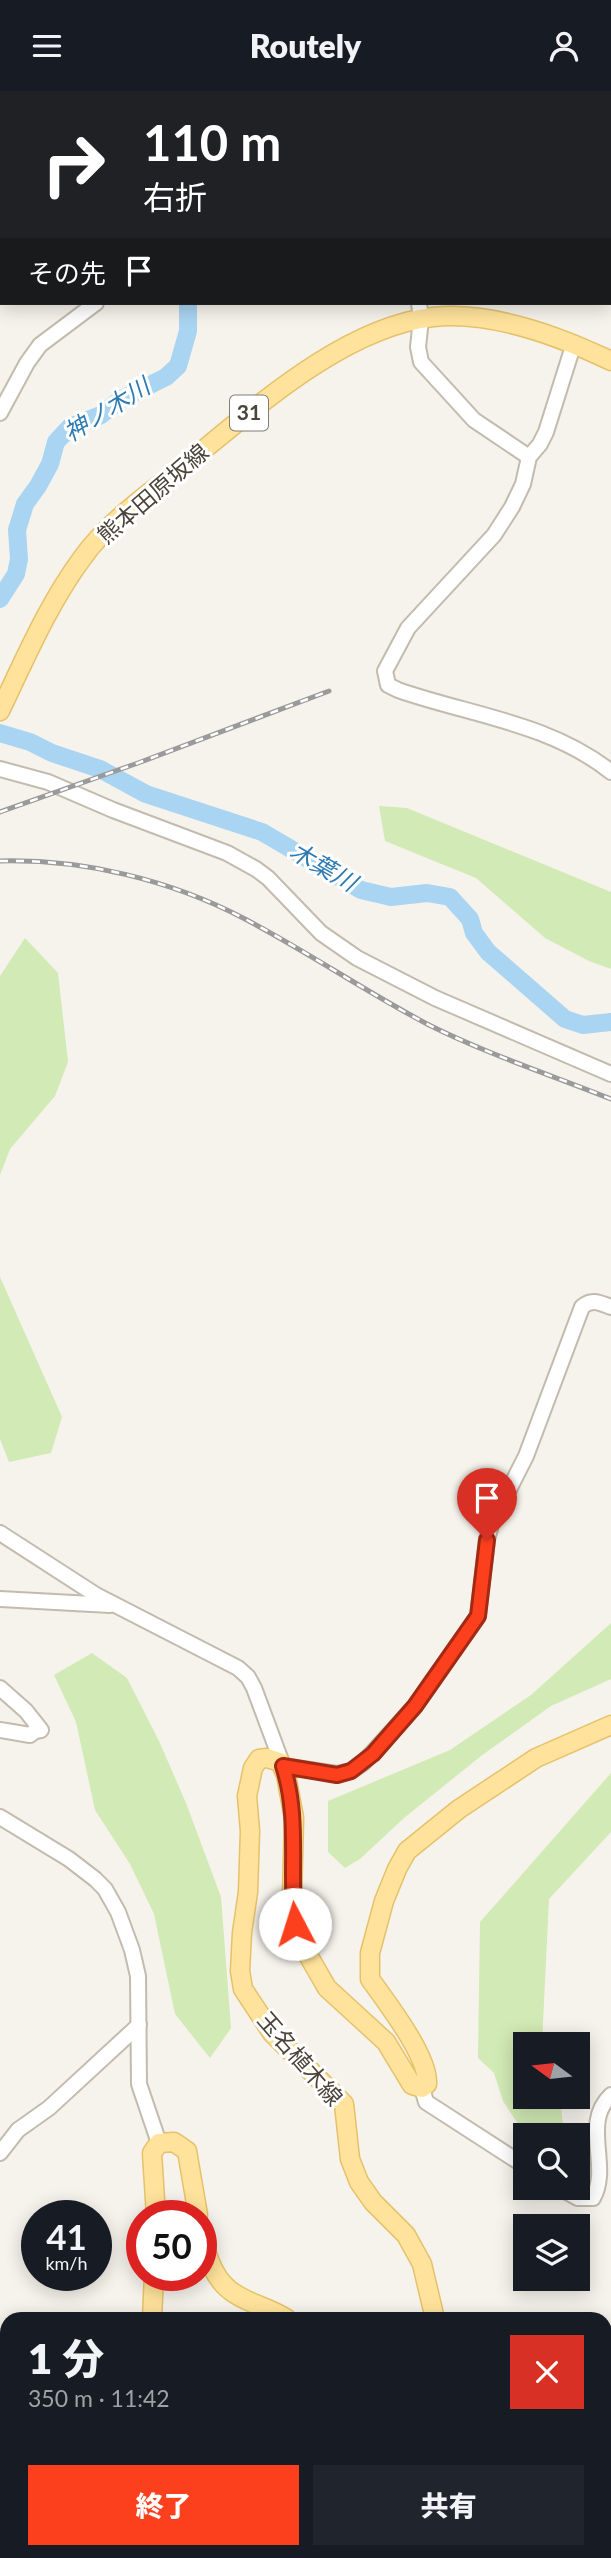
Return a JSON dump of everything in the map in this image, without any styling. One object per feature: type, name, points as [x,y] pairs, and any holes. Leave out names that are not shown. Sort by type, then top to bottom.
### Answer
[{"type":"main road","name":"熊本田原坂線","points":[[0,711],[42,624],[84,555],[120,517],[262,403],[316,364],[420,311],[437,317],[516,325],[573,343],[611,361]]},
{"type":"main road","points":[[283,1766],[294,1818],[293,1911],[304,1948],[327,1988],[386,2042],[412,2085],[422,2088],[427,2084],[427,2075],[412,2043],[370,1979],[370,1953],[384,1901],[397,1869],[407,1851],[490,1787],[536,1758],[611,1725]]},
{"type":"main road","name":"玉名植木線","points":[[283,1766],[267,1758],[259,1759],[253,1768],[247,1796],[250,1831],[248,1892],[240,1971],[243,1989],[272,2033],[344,2104],[350,2159],[359,2182],[373,2202],[406,2235],[422,2264],[433,2312]]},
{"type":"main road","points":[[155,2200],[152,2153],[159,2143],[174,2142],[187,2151],[195,2200]]},
{"type":"main road","points":[[217,2276],[221,2283],[237,2295],[277,2312]]},
{"type":"main road","points":[[152,2312],[154,2291]]},
{"type":"street","points":[[0,413],[40,345],[93,305]]},
{"type":"street","points":[[420,311],[418,347],[421,362],[474,420],[529,457]]},
{"type":"street","points":[[573,343],[546,432],[529,457],[523,484],[512,507],[494,535],[408,628],[385,671],[388,685],[398,690],[510,722],[556,740],[611,772]]},
{"type":"street","points":[[0,769],[48,782],[227,853],[262,873],[321,933],[357,958],[435,998],[611,1074]]},
{"type":"street","points":[[0,1533],[115,1606],[239,1668],[254,1688],[283,1766],[337,1775],[351,1771],[373,1754],[415,1706],[478,1616],[491,1525],[526,1456],[582,1307],[588,1302],[597,1301],[611,1307]]},
{"type":"street","points":[[0,1599],[115,1606]]},
{"type":"street","points":[[0,1688],[26,1711],[41,1730],[30,1735],[0,1730]]},
{"type":"street","points":[[0,1817],[69,1859],[104,1889],[118,1912],[138,1976],[139,2084],[159,2143]]},
{"type":"street","points":[[0,2153],[18,2130],[49,2108],[139,2025]]},
{"type":"street","points":[[422,2088],[426,2102],[513,2158]]},
{"type":"street","points":[[590,2197],[598,2190],[602,2177],[597,2127],[601,2108],[611,2095]]},
{"type":"green space","points":[[379,806],[407,808],[611,892],[611,969],[589,961],[545,938],[476,878],[385,841]]},
{"type":"green space","points":[[25,938],[58,973],[68,1062],[55,1096],[10,1149],[0,1175],[0,976]]},
{"type":"green space","points":[[0,1277],[62,1417],[51,1453],[9,1462],[0,1439]]},
{"type":"green space","points":[[611,1623],[611,1679],[551,1706],[481,1756],[404,1818],[360,1859],[345,1868],[328,1852],[328,1801],[450,1750],[531,1695]]},
{"type":"green space","points":[[92,1653],[127,1678],[186,1803],[221,1897],[231,2028],[210,2058],[175,2014],[154,1914],[130,1864],[95,1810],[76,1722],[54,1675]]},
{"type":"green space","points":[[611,1773],[611,1832],[549,1899],[543,2032],[513,2032],[513,2109],[561,2109],[563,2123],[517,2123],[503,2101],[494,2073],[478,2058],[480,1922]]},
{"type":"waterway","name":"神ノ木川","points":[[0,599],[16,574],[19,559],[17,530],[25,504],[50,464],[56,442],[70,427],[101,415],[120,400],[166,377],[178,366],[188,331],[188,305]]},
{"type":"waterway","name":"木葉川","points":[[0,733],[100,769],[146,794],[262,832],[361,890],[391,897],[427,893],[450,897],[470,919],[474,933],[488,952],[565,1019],[583,1025],[611,1022]]},
{"type":"railway","points":[[0,812],[329,691]]},
{"type":"railway","points":[[0,861],[32,861],[95,868],[187,893],[245,919],[451,1036],[611,1099]]},
{"type":"route","points":[[295,1924],[292,1898],[294,1818],[283,1766],[337,1775],[351,1771],[373,1754],[415,1706],[478,1616],[487,1540]]}]
